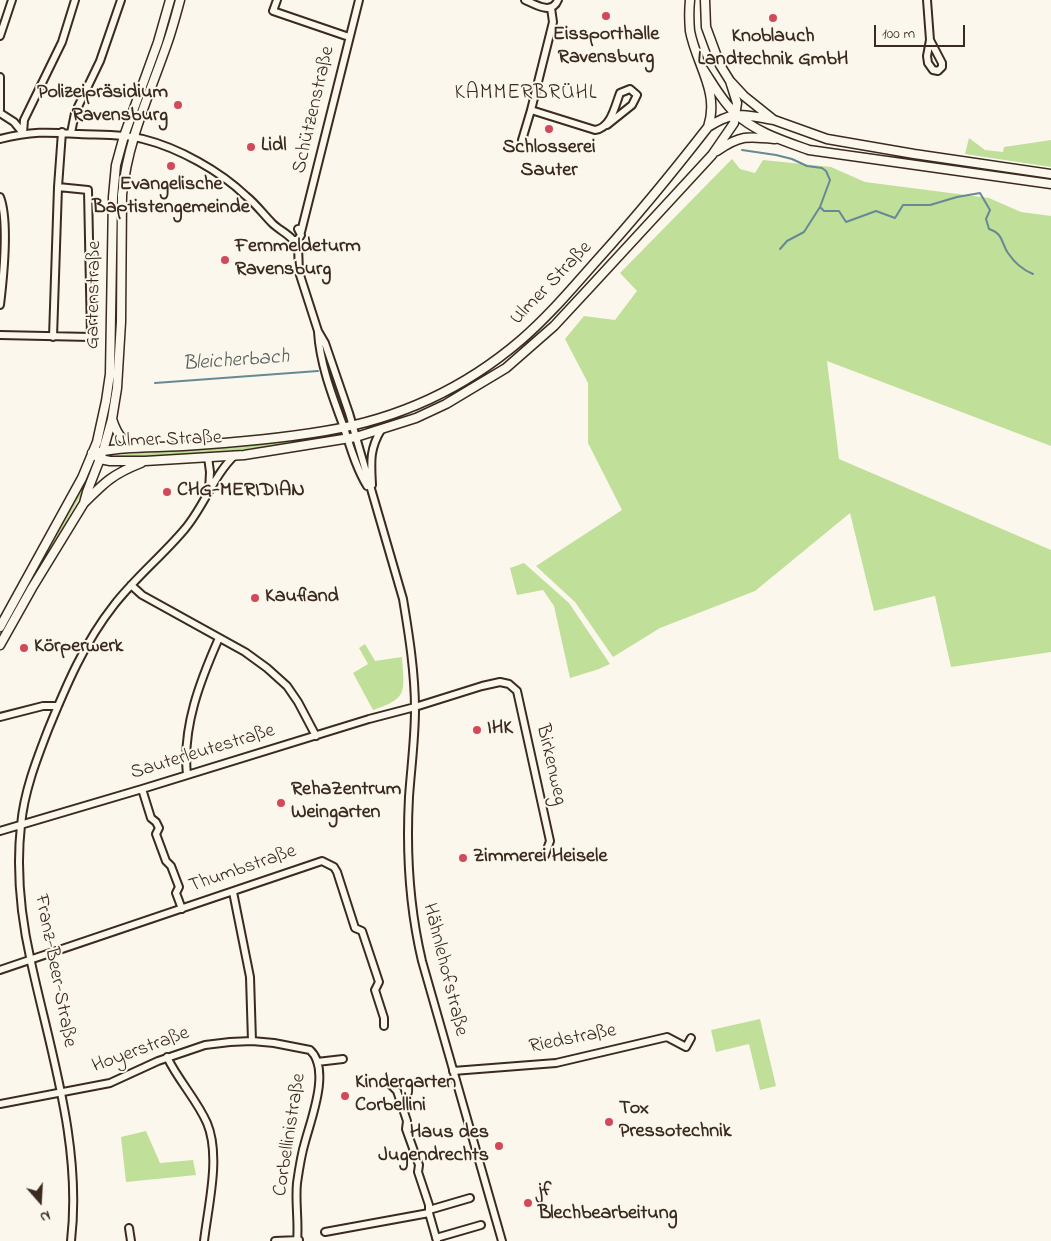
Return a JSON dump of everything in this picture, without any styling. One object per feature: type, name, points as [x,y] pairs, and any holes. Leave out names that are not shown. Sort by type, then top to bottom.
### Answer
[{"type":"main road","name":"Gartenstraße","points":[[0,627],[73,496],[92,454],[104,416],[108,387],[111,333],[113,197],[116,165],[124,136],[158,42],[170,0]]},
{"type":"main road","name":"Gartenstraße","points":[[84,503],[113,422],[120,357],[122,195],[125,168],[133,138],[168,43],[180,0]]},
{"type":"main road","points":[[690,0],[688,12],[690,32],[712,102],[712,115],[708,127]]},
{"type":"main road","points":[[705,0],[706,27],[720,66],[730,81],[744,96],[774,120]]},
{"type":"main road","points":[[703,69],[736,114],[781,140],[809,150],[1051,184]]},
{"type":"main road","points":[[730,81],[737,103],[736,114]]},
{"type":"main road","points":[[736,114],[774,120],[800,131],[844,142],[1051,174]]},
{"type":"main road","name":"Ulmer Straße","points":[[92,454],[101,455],[164,447],[235,442],[344,428],[414,406],[441,394],[498,359],[522,339],[633,220],[708,127],[721,119],[736,114]]},
{"type":"main road","name":"Ulmer Straße","points":[[101,455],[110,461],[208,457],[235,455],[352,438],[416,418],[446,404],[506,368],[530,348],[593,284],[712,155],[729,132],[736,114]]},
{"type":"main road","points":[[712,155],[731,142],[743,137],[781,140]]},
{"type":"main road","points":[[113,422],[119,434],[128,442],[164,447]]},
{"type":"main road","points":[[0,645],[84,503],[110,478],[123,470],[145,461]]},
{"type":"street","points":[[0,36],[12,0]]},
{"type":"street","points":[[23,133],[24,120],[62,42],[75,0]]},
{"type":"street","points":[[71,133],[74,113],[100,60],[121,0]]},
{"type":"street","points":[[277,0],[273,11],[349,37]]},
{"type":"street","name":"Schützenstraße","points":[[301,229],[359,0]]},
{"type":"street","points":[[525,0],[544,8],[551,8],[558,0]]},
{"type":"street","points":[[927,0],[930,40]]},
{"type":"street","points":[[522,140],[553,22],[551,8]]},
{"type":"street","points":[[0,77],[0,112],[14,122],[23,133]]},
{"type":"street","points":[[531,110],[595,130],[601,129],[607,125],[632,105],[637,95],[630,89],[620,93],[607,125]]},
{"type":"street","points":[[0,139],[38,131],[62,132],[124,136],[164,146],[224,178],[247,196],[273,224],[288,233],[290,238],[297,242]]},
{"type":"street","points":[[52,337],[62,132]]},
{"type":"street","points":[[0,335],[91,337],[88,190],[58,188]]},
{"type":"street","points":[[0,197],[4,248],[0,305]]},
{"type":"street","points":[[288,233],[295,228],[301,229],[302,235],[297,242],[299,272],[318,331],[325,343],[353,426],[352,438]]},
{"type":"street","points":[[318,331],[319,346],[326,377],[344,428],[352,438],[372,494]]},
{"type":"street","points":[[372,494],[371,451],[381,430]]},
{"type":"street","name":"Franz-Beer-Straße","points":[[71,1241],[74,1193],[70,1145],[61,1092],[30,961],[18,865],[20,825],[35,763],[79,658],[96,631],[131,585],[184,530],[226,463],[235,455]]},
{"type":"street","points":[[208,457],[210,472],[209,492]]},
{"type":"street","name":"Hähnlehofstraße","points":[[372,494],[403,599],[408,630],[415,707],[408,837],[410,895],[422,961],[502,1241]]},
{"type":"street","points":[[131,585],[142,595],[245,652],[267,668],[287,686],[316,736]]},
{"type":"street","points":[[188,775],[188,739],[197,693],[201,678],[219,638]]},
{"type":"street","name":"Sauterleutestraße","points":[[0,831],[142,790],[482,686],[500,682],[509,684]]},
{"type":"street","name":"Birkenweg","points":[[509,684],[517,691],[550,841],[545,855]]},
{"type":"street","points":[[0,717],[43,706],[58,706]]},
{"type":"street","points":[[142,790],[151,818],[159,828],[156,834],[166,861],[171,866],[179,886],[176,893],[182,909]]},
{"type":"street","name":"Thumbstraße","points":[[0,970],[322,861],[334,867],[355,928],[362,931],[379,982],[376,990],[384,1018],[384,1026]]},
{"type":"street","points":[[233,892],[250,977],[252,1041]]},
{"type":"street","name":"Riedstraße","points":[[453,1071],[556,1063],[667,1037],[686,1046],[691,1038]]},
{"type":"street","name":"Hoyerstraße","points":[[0,1104],[110,1083],[168,1057],[205,1046],[230,1042],[252,1041],[288,1045],[310,1050],[317,1062]]},
{"type":"street","points":[[168,1057],[174,1070],[202,1113],[213,1143],[213,1163],[204,1241]]},
{"type":"street","name":"Corbellinistraße","points":[[298,1240],[297,1183],[302,1151],[319,1089],[317,1062],[343,1059]]},
{"type":"street","points":[[390,1084],[397,1091],[407,1121],[406,1129],[419,1165],[418,1172],[437,1240],[481,1225]]},
{"type":"street","points":[[325,1232],[429,1211],[470,1198]]},
{"type":"street","points":[[129,1228],[131,1241]]},
{"type":"street","points":[[275,1241],[298,1240]]},
{"type":"green space","points":[[969,138],[985,150],[1003,152],[1004,147],[1051,140],[1051,167],[965,154]]},
{"type":"green space","points":[[732,159],[740,169],[755,173],[763,160],[831,167],[865,182],[989,198],[1021,212],[1051,216],[1051,446],[827,361],[839,459],[1051,550],[1051,652],[951,667],[935,596],[874,611],[850,513],[755,591],[660,628],[613,657],[575,602],[536,566],[622,510],[588,443],[588,383],[565,339],[584,316],[615,320],[637,291],[620,273]]},
{"type":"green space","points":[[321,342],[344,409],[327,366]]},
{"type":"green space","points":[[322,435],[322,437],[274,446],[115,459],[115,455],[239,446]]},
{"type":"green space","points":[[92,469],[85,488],[0,639],[9,615],[57,532],[88,472]]},
{"type":"green space","points":[[524,563],[569,603],[610,664],[570,678],[554,606],[543,590],[517,595],[510,568]]},
{"type":"green space","points":[[365,644],[375,661],[402,657],[402,692],[393,702],[373,710],[353,673],[368,664],[359,648]]},
{"type":"green space","points":[[760,1019],[776,1086],[760,1090],[749,1044],[716,1052],[711,1030]]},
{"type":"green space","points":[[146,1131],[160,1163],[193,1160],[196,1175],[126,1182],[121,1137]]},
{"type":"waterway","points":[[742,150],[776,155],[792,159],[807,166],[822,168],[826,171],[830,180],[820,207],[824,211],[839,211],[846,222],[876,211],[895,218],[903,205],[930,205],[980,193],[990,210],[986,219],[989,229],[1000,236],[1008,253],[1016,263],[1033,274]]},
{"type":"waterway","points":[[780,249],[787,241],[804,232],[820,207]]},
{"type":"waterway","name":"Bleicherbach","points":[[155,383],[318,371]]},
{"type":"place","name":"Eissporthalle Ravensburg","points":[[606,16]]},
{"type":"place","name":"Knoblauch Landtechnik GmbH","points":[[773,18]]},
{"type":"place","name":"Polizeipräsidium Ravensburg","points":[[178,105]]},
{"type":"place","name":"Schlosserei Sauter","points":[[549,129]]},
{"type":"place","name":"Lidl","points":[[251,147]]},
{"type":"place","name":"Evangelische Baptistengemeinde","points":[[171,166]]},
{"type":"place","name":"Fernmeldeturm Ravensburg","points":[[225,260]]},
{"type":"place","name":"CHG-MERIDIAN","points":[[167,492]]},
{"type":"place","name":"Kaufland","points":[[255,598]]},
{"type":"place","name":"Körperwerk","points":[[24,648]]},
{"type":"place","name":"IHK","points":[[477,730]]},
{"type":"place","name":"RehaZentrum Weingarten","points":[[281,803]]},
{"type":"place","name":"Zimmerei Heisele","points":[[463,858]]},
{"type":"place","name":"Kindergarten Corbellini","points":[[345,1096]]},
{"type":"place","name":"Tox Pressotechnik","points":[[609,1122]]},
{"type":"place","name":"Haus des Jugendrechts","points":[[499,1146]]},
{"type":"place","name":"jf Blechbearbeitung","points":[[528,1203]]},
{"type":"district","name":"KAMMERBRÜHL","points":[[526,95]]}]
